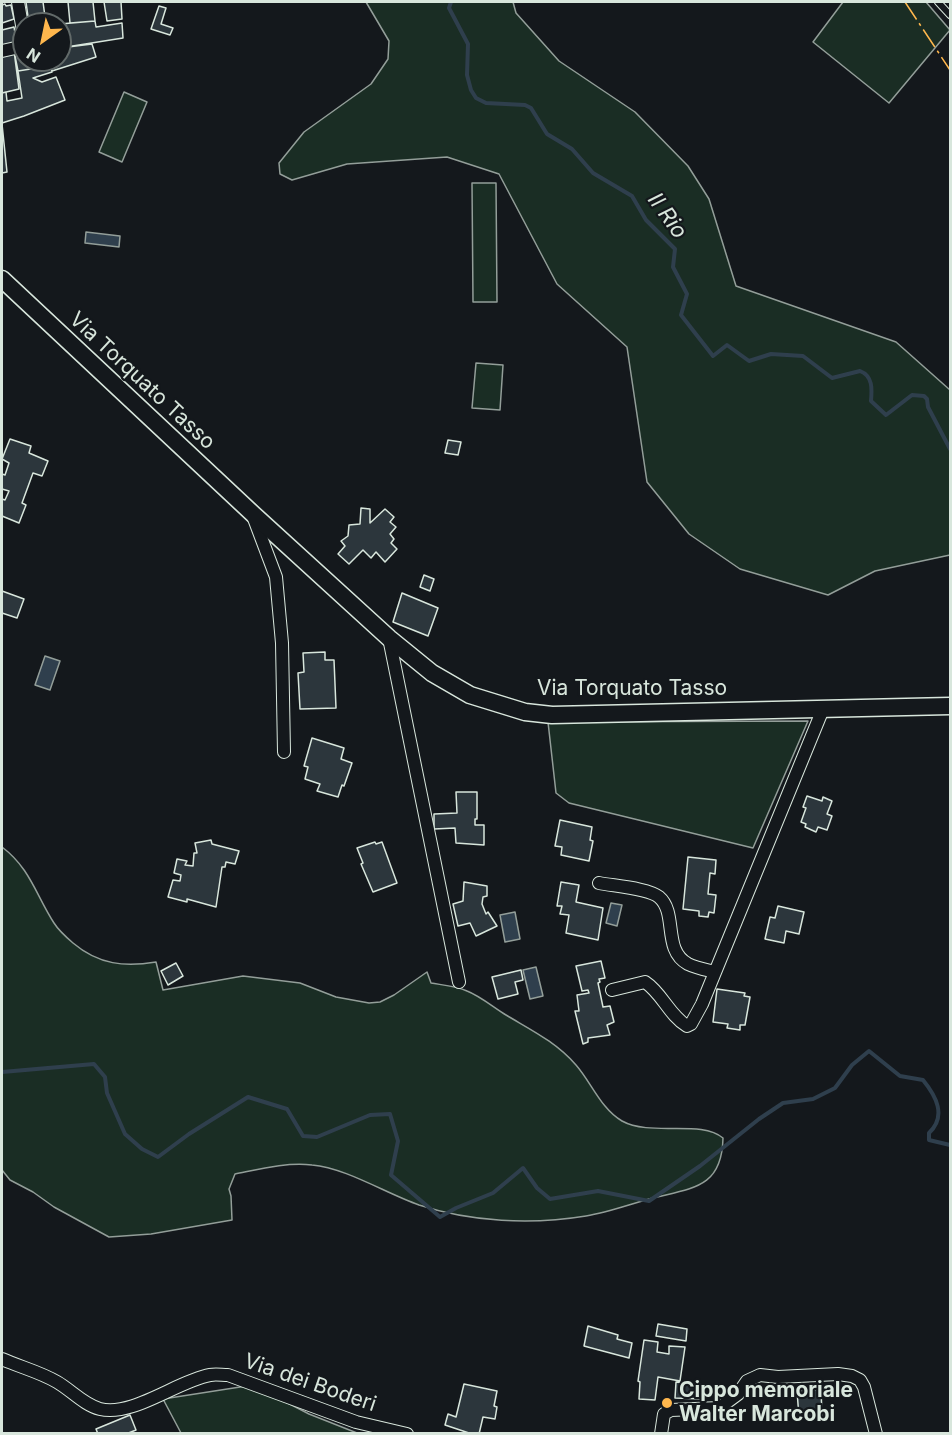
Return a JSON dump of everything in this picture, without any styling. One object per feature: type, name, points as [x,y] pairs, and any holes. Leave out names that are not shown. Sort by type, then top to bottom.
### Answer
[{"type":"street","name":"Via Torquato Tasso","points":[[2,279],[389,638],[432,674],[470,694],[525,712],[580,715],[951,706]]},
{"type":"street","name":"Via Torquato Tasso","points":[[253,514],[276,578],[282,643],[284,752]]},
{"type":"street","points":[[389,638],[459,982]]},
{"type":"street","points":[[612,990],[645,982],[656,989],[680,1022],[687,1026],[691,1024],[702,1004],[823,709]]},
{"type":"street","points":[[599,883],[650,893],[658,897],[666,904],[674,946],[679,957],[689,964],[715,972]]},
{"type":"street","name":"Via dei Boderi","points":[[2,1359],[55,1381],[89,1404],[101,1409],[115,1410],[134,1405],[189,1381],[211,1375],[228,1375],[356,1422],[407,1434]]},
{"type":"street","points":[[661,1434],[664,1414],[671,1410],[719,1408],[738,1394],[753,1376],[838,1374],[860,1380],[876,1434]]},
{"type":"lane","points":[[938,2],[951,15]]},
{"type":"green space","points":[[366,2],[513,2],[516,13],[559,61],[635,112],[688,166],[709,199],[736,286],[896,342],[950,390],[950,555],[875,571],[828,595],[740,569],[689,534],[647,482],[627,347],[557,284],[499,174],[447,157],[347,164],[292,180],[280,174],[279,163],[304,132],[371,84],[388,59],[389,41]]},
{"type":"green space","points":[[843,2],[926,2],[950,30],[889,103],[813,42]]},
{"type":"green space","points":[[124,92],[147,102],[122,162],[99,152]]},
{"type":"green space","points":[[472,183],[496,183],[497,302],[473,302]]},
{"type":"green space","points":[[476,363],[503,365],[500,410],[472,408]]},
{"type":"green space","points":[[808,721],[753,848],[569,803],[556,793],[548,722]]},
{"type":"green space","points":[[2,847],[12,855],[26,873],[60,931],[83,950],[103,960],[123,964],[156,962],[163,990],[243,976],[300,983],[336,997],[369,1003],[380,1002],[394,995],[427,972],[431,983],[472,993],[552,1043],[576,1065],[608,1110],[622,1121],[647,1128],[689,1128],[714,1132],[723,1138],[718,1166],[704,1182],[683,1191],[586,1216],[523,1221],[480,1218],[439,1211],[325,1167],[303,1164],[283,1165],[235,1174],[229,1189],[232,1220],[151,1234],[109,1237],[10,1180],[2,1170]]},
{"type":"green space","points":[[253,1385],[309,1414],[357,1433],[181,1433],[163,1399]]},
{"type":"water","points":[[86,232],[120,236],[119,247],[85,243]]},
{"type":"water","points":[[45,656],[60,661],[50,690],[35,685]]},
{"type":"water","points":[[611,903],[622,905],[617,926],[606,923]]},
{"type":"water","points":[[515,912],[520,939],[505,942],[500,915]]},
{"type":"water","points":[[536,967],[543,996],[530,999],[523,970]]},
{"type":"building","points":[[26,2],[43,2],[44,12],[27,12]]},
{"type":"building","points":[[68,2],[93,2],[95,21],[72,23],[72,12],[69,12]]},
{"type":"building","points":[[104,2],[121,2],[122,19],[107,21]]},
{"type":"building","points":[[2,5],[11,5],[12,12],[12,20],[2,23]]},
{"type":"building","points":[[159,6],[166,8],[161,24],[173,28],[170,35],[151,29]]},
{"type":"building","points":[[95,21],[96,27],[122,23],[123,38],[72,46],[72,23]]},
{"type":"building","points":[[12,28],[12,46],[2,47],[2,30]]},
{"type":"building","points":[[92,44],[96,57],[72,65],[72,46]]},
{"type":"building","points":[[12,51],[12,72],[17,72],[19,89],[2,93],[2,53]]},
{"type":"building","points":[[18,72],[52,72],[33,78],[42,82],[56,77],[65,100],[2,123],[2,93],[6,92],[7,101],[22,98]]},
{"type":"building","points":[[2,124],[7,172],[2,173]]},
{"type":"building","points":[[10,439],[31,446],[29,453],[48,461],[42,476],[33,473],[22,503],[26,505],[19,523],[2,516],[2,499],[5,500],[9,491],[2,489],[2,474],[5,475],[9,463],[2,459]]},
{"type":"building","points":[[448,440],[461,442],[458,455],[445,453]]},
{"type":"building","points":[[361,508],[370,509],[370,523],[385,509],[394,517],[390,522],[396,527],[390,534],[394,539],[391,543],[397,549],[385,562],[376,552],[371,558],[363,550],[349,564],[338,554],[345,546],[341,541],[348,536],[349,525],[360,524]]},
{"type":"building","points":[[424,575],[434,579],[430,591],[420,587]]},
{"type":"building","points":[[2,591],[24,599],[17,618],[2,613]]},
{"type":"building","points":[[402,593],[438,608],[428,636],[393,622]]},
{"type":"building","points":[[325,652],[325,660],[334,660],[336,708],[300,709],[298,673],[304,672],[303,653]]},
{"type":"building","points":[[312,738],[344,748],[341,759],[352,763],[338,797],[317,791],[320,784],[305,779],[308,767],[304,766]]},
{"type":"building","points":[[456,792],[477,792],[475,825],[484,825],[484,845],[456,843],[455,828],[434,829],[434,814],[457,813]]},
{"type":"building","points":[[807,796],[822,801],[823,797],[832,801],[827,814],[832,816],[827,830],[818,827],[816,832],[805,827],[806,824],[801,822]]},
{"type":"building","points":[[560,820],[592,827],[590,840],[593,841],[589,861],[561,855],[562,847],[555,846]]},
{"type":"building","points":[[211,840],[212,844],[239,851],[235,864],[226,862],[225,867],[222,867],[216,907],[187,899],[187,902],[168,897],[173,880],[180,881],[181,875],[174,873],[177,859],[187,861],[185,865],[193,866],[194,853],[197,853],[195,843]]},
{"type":"building","points":[[375,842],[376,844],[382,842],[397,883],[373,892],[357,848]]},
{"type":"building","points":[[688,857],[716,860],[715,874],[710,873],[708,894],[716,895],[714,913],[709,912],[708,917],[699,916],[699,911],[683,909]]},
{"type":"building","points":[[464,882],[487,886],[487,896],[483,897],[482,904],[486,914],[488,912],[497,926],[476,936],[470,923],[458,926],[453,904],[463,901]]},
{"type":"building","points":[[561,882],[579,885],[576,902],[603,908],[598,940],[566,933],[569,915],[560,914],[562,906],[557,906]]},
{"type":"building","points":[[778,906],[804,912],[799,934],[786,931],[784,943],[765,939],[770,917],[775,918]]},
{"type":"building","points":[[601,961],[605,978],[599,979],[598,983],[603,1007],[610,1006],[614,1022],[607,1025],[610,1035],[588,1038],[588,1042],[583,1044],[575,1011],[579,1011],[577,995],[589,993],[588,990],[582,991],[576,966]]},
{"type":"building","points":[[176,963],[183,976],[168,985],[161,971]]},
{"type":"building","points":[[521,970],[523,980],[515,982],[518,994],[498,999],[492,977]]},
{"type":"building","points":[[717,989],[745,993],[744,996],[750,997],[745,1025],[740,1025],[740,1030],[727,1028],[728,1024],[713,1022]]},
{"type":"building","points":[[658,1324],[687,1329],[686,1341],[656,1336]]},
{"type":"building","points":[[588,1326],[618,1335],[617,1339],[632,1343],[629,1358],[584,1346]]},
{"type":"building","points":[[644,1340],[658,1342],[657,1352],[669,1354],[669,1346],[685,1347],[680,1381],[658,1377],[655,1400],[639,1399],[640,1382],[638,1381]]},
{"type":"building","points":[[676,1382],[704,1384],[703,1399],[675,1398]]},
{"type":"building","points":[[464,1384],[497,1391],[494,1406],[497,1407],[495,1419],[483,1417],[479,1434],[445,1425],[448,1414],[456,1417]]},
{"type":"building","points":[[821,1389],[822,1416],[799,1417],[797,1391]]},
{"type":"building","points":[[130,1415],[136,1430],[126,1434],[98,1434],[96,1429]]},
{"type":"waterway","name":"Il Rio","points":[[451,2],[449,8],[468,44],[467,75],[476,98],[486,103],[525,105],[531,108],[547,134],[572,149],[593,173],[632,196],[646,220],[675,249],[673,267],[687,294],[681,315],[713,356],[727,345],[749,361],[771,354],[803,356],[832,378],[860,371],[869,380],[871,401],[886,415],[912,395],[924,396],[950,449]]},
{"type":"waterway","points":[[2,1072],[94,1064],[105,1077],[107,1093],[125,1134],[142,1149],[158,1157],[189,1134],[248,1097],[287,1109],[303,1136],[317,1137],[370,1115],[390,1114],[398,1141],[391,1175],[440,1217],[493,1193],[523,1168],[537,1188],[550,1199],[598,1191],[649,1201],[700,1166],[783,1103],[813,1099],[835,1088],[852,1065],[869,1051],[900,1076],[923,1080],[938,1106],[937,1120],[929,1133],[929,1140],[950,1145]]},
{"type":"power","points":[[905,2],[950,70]]},
{"type":"place","name":"Cippo memoriale Walter Marcobi","points":[[667,1403]]}]
